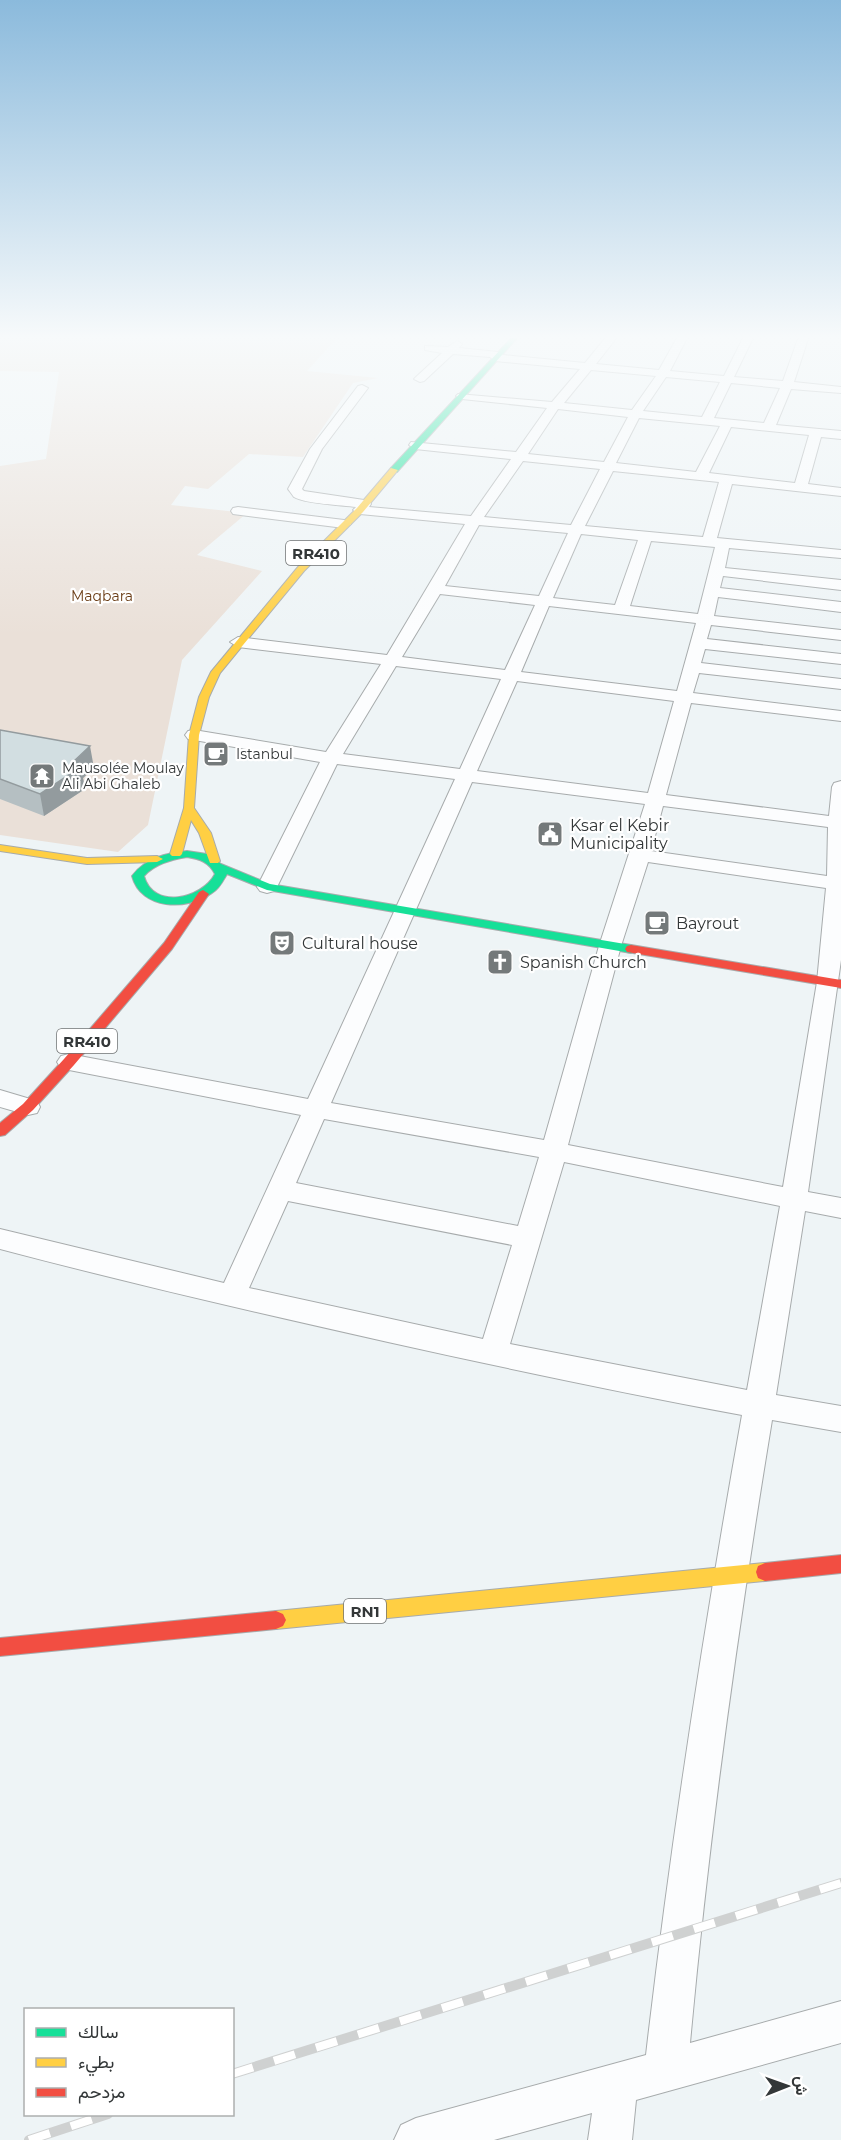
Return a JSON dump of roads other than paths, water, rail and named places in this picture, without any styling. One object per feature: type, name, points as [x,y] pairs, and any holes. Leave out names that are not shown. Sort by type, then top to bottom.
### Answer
[{"type":"main road","name":"RR410","points":[[176,854],[189,808],[194,735],[204,697],[216,672],[238,642],[301,569],[362,507],[424,436]]},
{"type":"main road","points":[[189,808],[205,833],[216,864]]},
{"type":"main road","points":[[0,848],[87,861],[157,859],[176,854],[197,855],[241,878],[267,887],[835,983]]},
{"type":"main road","points":[[129,879],[157,859]]},
{"type":"main road","points":[[87,861],[129,879],[166,911],[168,946]]},
{"type":"main road","name":"RR410","points":[[0,1131],[28,1107],[69,1062],[168,946],[221,874],[216,864]]},
{"type":"main road","points":[[166,911],[184,900],[208,892],[267,887]]},
{"type":"main road","name":"RN1","points":[[0,1647],[841,1564]]},
{"type":"street","points":[[327,436],[309,460],[295,489],[299,494],[362,507],[474,521],[841,554]]},
{"type":"street","points":[[267,887],[331,758],[388,662],[436,589],[474,521],[535,436]]},
{"type":"street","points":[[232,1296],[468,775],[576,530],[624,436]]},
{"type":"street","points":[[700,478],[721,436]]},
{"type":"street","points":[[800,488],[815,436]]},
{"type":"street","points":[[415,445],[841,492]]},
{"type":"street","points":[[493,1353],[554,1151],[610,946],[640,855],[705,619],[714,581],[716,543],[726,481]]},
{"type":"street","points":[[238,511],[344,524]]},
{"type":"street","points":[[621,609],[646,536]]},
{"type":"street","points":[[714,581],[841,585]]},
{"type":"street","points":[[714,581],[841,607]]},
{"type":"street","points":[[436,589],[841,634]]},
{"type":"street","points":[[238,642],[841,716]]},
{"type":"street","points":[[698,644],[841,659]]},
{"type":"street","points":[[691,667],[841,684]]},
{"type":"street","points":[[194,735],[331,758],[655,797],[839,823]]},
{"type":"street","points":[[666,2069],[680,1934],[730,1575],[794,1200],[835,983],[841,787]]},
{"type":"street","points":[[640,855],[839,883]]},
{"type":"street","points":[[69,1062],[554,1151],[841,1209]]},
{"type":"street","points":[[0,1098],[28,1107]]},
{"type":"street","points":[[280,1190],[528,1238]]},
{"type":"street","points":[[0,1239],[128,1273],[493,1353],[760,1406],[841,1419]]},
{"type":"street","points":[[416,2140],[841,2022]]},
{"type":"street","points":[[610,2140],[617,2083]]},
{"type":"railway","points":[[234,2073],[841,1883]]},
{"type":"railway","points":[[29,2140],[102,2116]]},
{"type":"place","name":"Istanbul","points":[[216,754]]},
{"type":"place","name":"Mausolée Moulay Ali Abi Ghaleb","points":[[42,776]]},
{"type":"place","name":"Ksar el Kebir Municipality","points":[[550,834]]},
{"type":"place","name":"Bayrout","points":[[657,923]]},
{"type":"place","name":"Cultural house","points":[[282,943]]},
{"type":"place","name":"Spanish Church","points":[[500,962]]},
{"type":"park label","name":"Maqbara","points":[[102,596]]}]
